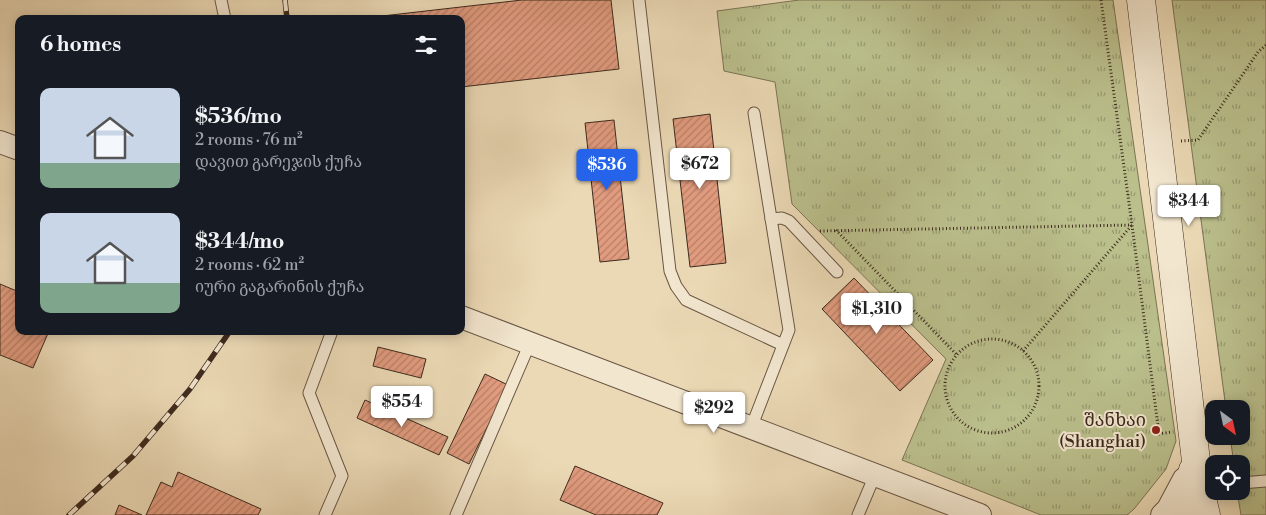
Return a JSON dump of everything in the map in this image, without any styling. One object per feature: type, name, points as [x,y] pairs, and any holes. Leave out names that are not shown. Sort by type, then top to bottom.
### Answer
[{"type":"street","points":[[1141,0],[1195,458],[1205,483]]},
{"type":"street","points":[[0,142],[15,148]]},
{"type":"street","points":[[465,319],[980,515]]},
{"type":"street","points":[[1162,515],[1168,509],[1195,458]]},
{"type":"street","points":[[1182,515],[1195,458]]},
{"type":"street","points":[[1206,500],[1206,515]]},
{"type":"lane","points":[[221,0],[224,15]]},
{"type":"lane","points":[[639,0],[670,271],[676,286],[686,300],[783,345]]},
{"type":"lane","points":[[751,428],[789,330],[754,113]]},
{"type":"lane","points":[[771,219],[782,218],[789,222],[837,272]]},
{"type":"lane","points":[[325,515],[342,476],[309,394],[331,335]]},
{"type":"lane","points":[[456,515],[530,343]]},
{"type":"lane","points":[[858,515],[875,475]]},
{"type":"lane","points":[[1250,482],[1266,481]]},
{"type":"path","points":[[1101,0],[1159,434],[1192,428]]},
{"type":"path","points":[[1158,144],[1198,140],[1258,52],[1266,45]]},
{"type":"path","points":[[799,233],[836,230],[1132,225]]},
{"type":"path","points":[[1023,351],[1132,225]]},
{"type":"path","points":[[836,230],[957,355]]},
{"type":"path","points":[[996,340],[1010,343],[1023,351],[1033,363],[1038,378],[1038,394],[1033,409],[1023,421],[1010,430],[994,434],[979,432],[964,425],[953,414],[946,400],[945,384],[948,368],[957,355],[968,346],[982,341],[996,340]]},
{"type":"green space","points":[[799,0],[1113,0],[1176,441],[1166,469],[1127,515],[1041,515],[902,460],[946,359],[792,204],[775,82],[724,71],[717,11]]},
{"type":"green space","points":[[1172,0],[1266,0],[1266,515],[1241,515],[1238,500],[1250,500],[1250,455],[1233,455],[1231,445],[1250,445],[1250,400],[1225,400]]},
{"type":"building","points":[[522,0],[611,0],[619,69],[465,87],[465,15],[391,15]]},
{"type":"building","points":[[710,114],[726,263],[690,267],[673,119]]},
{"type":"building","points":[[614,120],[629,259],[600,262],[585,123]]},
{"type":"building","points":[[854,278],[933,360],[900,391],[822,309]]},
{"type":"building","points":[[0,284],[15,290],[15,335],[47,335],[33,368],[0,355]]},
{"type":"building","points":[[378,347],[426,359],[421,378],[373,366]]},
{"type":"building","points":[[485,374],[508,385],[469,464],[447,453]]},
{"type":"building","points":[[365,400],[448,437],[439,455],[357,418]]},
{"type":"building","points":[[575,466],[663,503],[657,515],[596,515],[560,500]]},
{"type":"building","points":[[178,472],[261,509],[258,515],[146,515],[161,482],[172,487]]},
{"type":"building","points":[[119,505],[142,515],[115,515]]},
{"type":"railway","points":[[285,0],[287,15]]},
{"type":"railway","points":[[69,515],[133,456],[190,389],[227,335]]},
{"type":"place","name":"შანხაი (Shanghai)","points":[[1156,430]]}]
